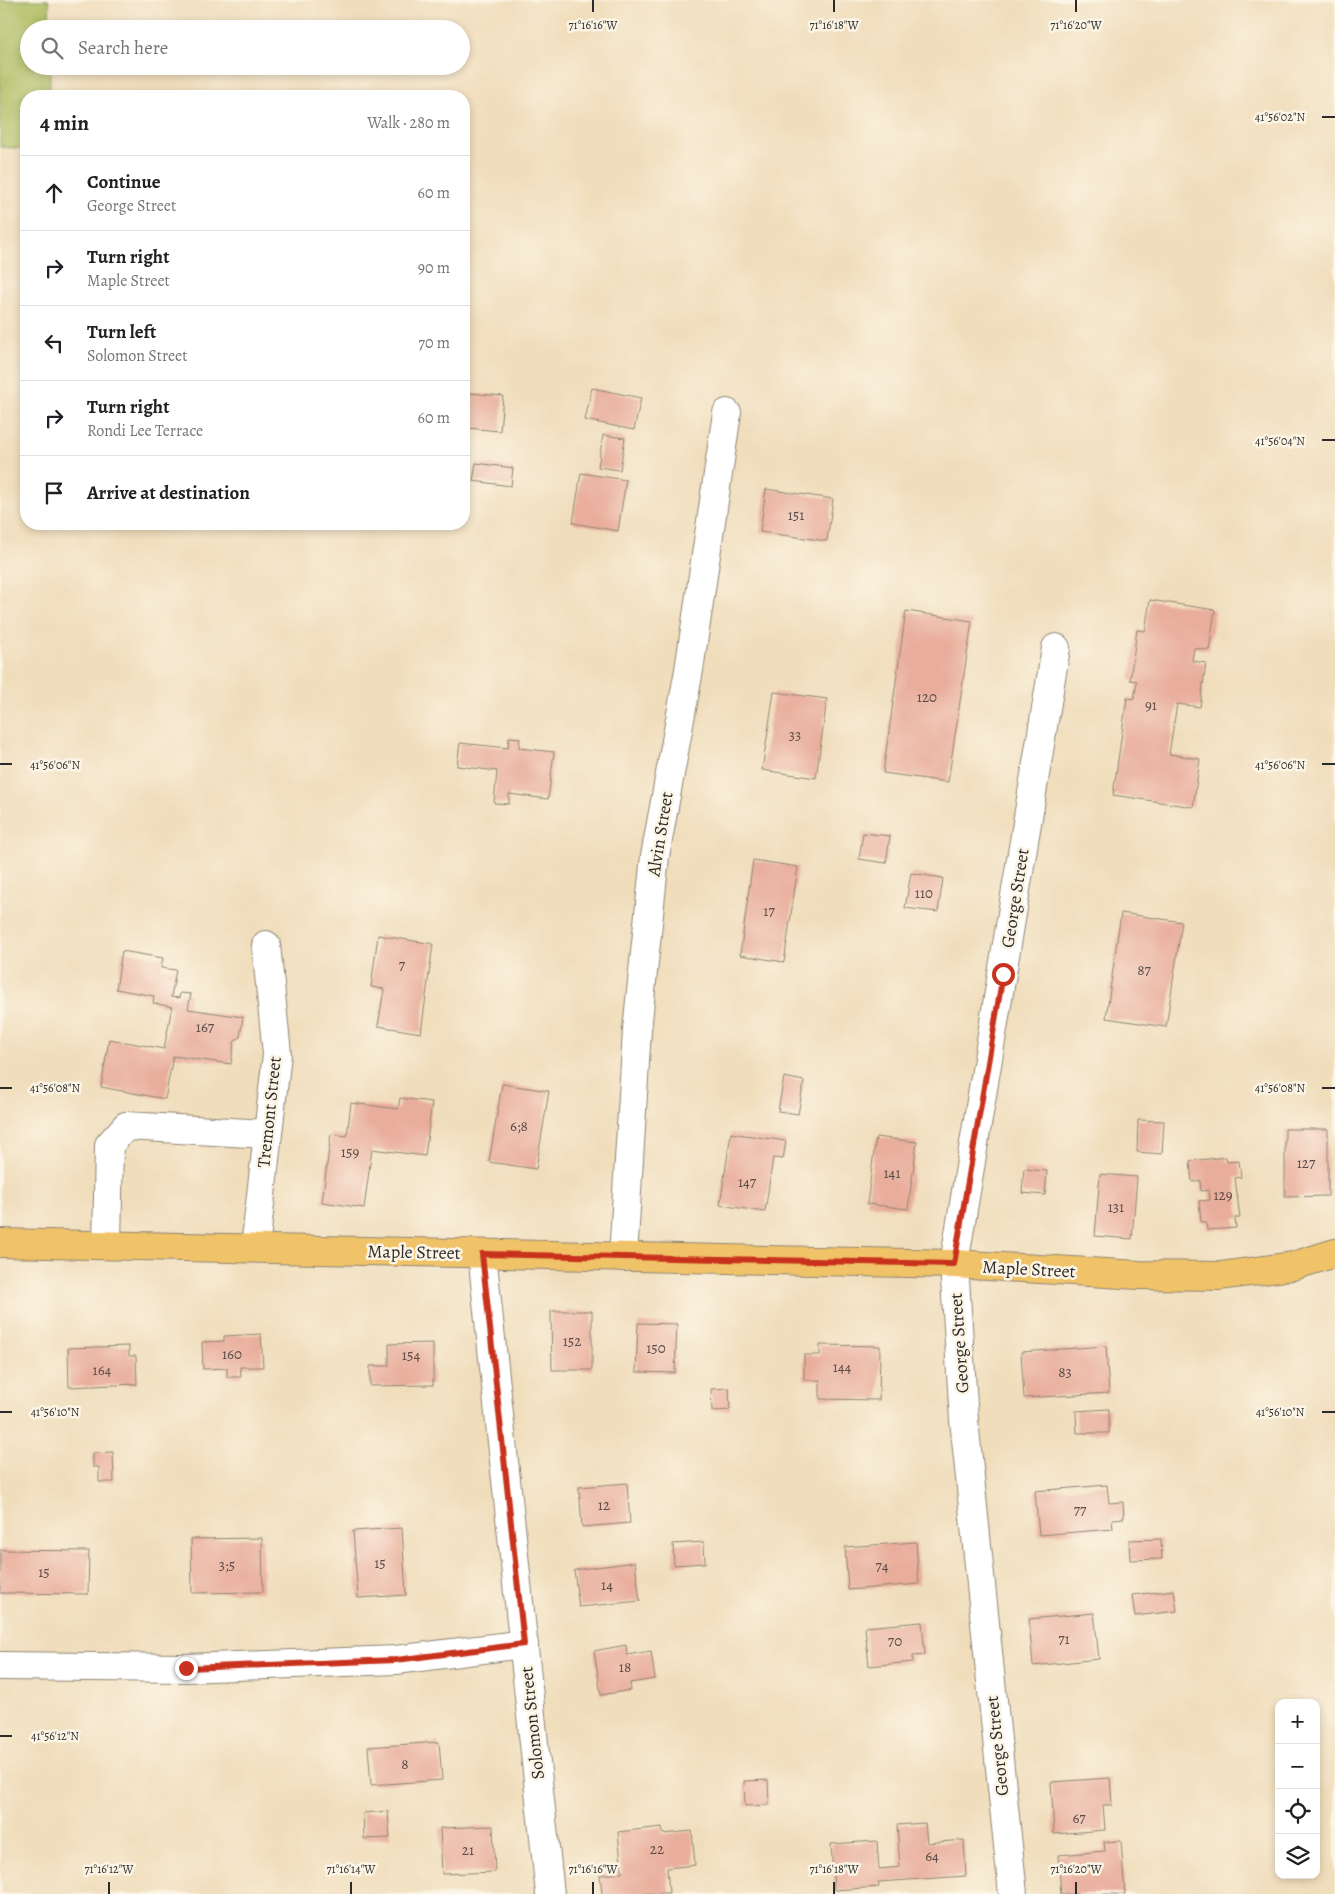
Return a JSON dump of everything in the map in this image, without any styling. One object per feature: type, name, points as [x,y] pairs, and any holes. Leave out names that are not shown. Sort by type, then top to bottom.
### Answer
[{"type":"main road","name":"Maple Street","points":[[0,1243],[954,1264],[1139,1275],[1220,1276],[1293,1266],[1335,1253]]},
{"type":"street","name":"Alvin Street","points":[[623,1257],[637,1030],[655,856],[689,670],[728,413]]},
{"type":"street","name":"George Street","points":[[1012,1894],[964,1420],[954,1264],[1056,648]]},
{"type":"street","name":"Tremont Street","points":[[255,1248],[277,1054],[266,945]]},
{"type":"street","points":[[107,1245],[109,1145],[126,1126],[267,1134]]},
{"type":"street","name":"Solomon Street","points":[[482,1254],[550,1894]]},
{"type":"street","points":[[0,1666],[186,1668],[376,1661],[524,1644]]},
{"type":"green space","points":[[0,0],[49,0],[50,20],[20,20],[20,75],[50,75],[50,90],[20,90],[20,149],[0,147]]},
{"type":"building","points":[[592,388],[641,398],[634,430],[585,420]]},
{"type":"building","points":[[470,393],[503,396],[500,431],[470,428]]},
{"type":"building","points":[[603,435],[625,438],[620,470],[598,467]]},
{"type":"building","points":[[476,463],[513,468],[511,486],[473,481]]},
{"type":"building","points":[[581,473],[626,480],[618,531],[573,523]]},
{"type":"building","points":[[766,489],[833,499],[827,541],[760,532]]},
{"type":"building","points":[[1150,600],[1215,610],[1209,650],[1194,648],[1192,661],[1206,663],[1200,707],[1177,704],[1169,754],[1200,759],[1193,807],[1113,795],[1127,698],[1134,699],[1137,681],[1130,680],[1137,630],[1145,631]]},
{"type":"building","points":[[906,611],[972,621],[948,782],[883,773]]},
{"type":"building","points":[[774,692],[827,699],[816,778],[762,770]]},
{"type":"building","points":[[509,737],[520,738],[519,748],[554,752],[548,799],[509,794],[509,804],[494,803],[497,771],[457,766],[460,743],[508,748]]},
{"type":"building","points":[[863,833],[890,836],[886,863],[859,859]]},
{"type":"building","points":[[753,860],[798,867],[784,962],[740,955]]},
{"type":"building","points":[[911,873],[943,878],[938,912],[905,908]]},
{"type":"building","points":[[1121,913],[1182,922],[1166,1027],[1106,1018]]},
{"type":"building","points":[[378,935],[433,944],[421,1033],[378,1026],[384,989],[371,987]]},
{"type":"building","points":[[122,951],[163,958],[161,968],[176,970],[171,997],[179,998],[180,993],[191,994],[188,1009],[243,1017],[240,1037],[234,1042],[231,1064],[173,1056],[165,1099],[101,1087],[109,1039],[164,1049],[172,1007],[153,1003],[154,996],[116,989]]},
{"type":"building","points":[[784,1077],[804,1081],[798,1114],[778,1111]]},
{"type":"building","points":[[502,1084],[549,1091],[536,1169],[489,1162]]},
{"type":"building","points":[[400,1098],[432,1102],[425,1156],[372,1149],[364,1208],[322,1202],[331,1134],[347,1136],[351,1103],[398,1109]]},
{"type":"building","points":[[1138,1120],[1164,1121],[1162,1154],[1137,1152]]},
{"type":"building","points":[[1285,1129],[1328,1129],[1328,1196],[1285,1197]]},
{"type":"building","points":[[731,1133],[786,1141],[783,1159],[773,1158],[765,1212],[720,1205]]},
{"type":"building","points":[[876,1137],[917,1142],[908,1209],[867,1204]]},
{"type":"building","points":[[1226,1157],[1227,1162],[1239,1161],[1241,1177],[1235,1178],[1240,1218],[1235,1218],[1236,1228],[1207,1230],[1206,1222],[1201,1222],[1199,1201],[1210,1200],[1209,1190],[1201,1191],[1200,1180],[1192,1182],[1190,1161]]},
{"type":"building","points":[[1024,1169],[1047,1171],[1045,1195],[1022,1193]]},
{"type":"building","points":[[1100,1174],[1137,1177],[1132,1239],[1095,1236]]},
{"type":"building","points":[[551,1311],[592,1311],[592,1370],[552,1370]]},
{"type":"building","points":[[638,1323],[677,1324],[675,1373],[636,1372]]},
{"type":"building","points":[[261,1334],[263,1367],[240,1367],[241,1377],[227,1377],[227,1368],[203,1369],[202,1342],[224,1341],[224,1336]]},
{"type":"building","points":[[433,1343],[433,1385],[370,1386],[370,1366],[389,1366],[389,1344]]},
{"type":"building","points":[[820,1345],[880,1346],[879,1400],[820,1399],[820,1380],[804,1380],[804,1355],[820,1355]]},
{"type":"building","points":[[129,1346],[129,1356],[136,1356],[137,1384],[69,1387],[68,1348]]},
{"type":"building","points":[[1106,1346],[1109,1393],[1024,1398],[1021,1352]]},
{"type":"building","points":[[729,1388],[730,1410],[712,1411],[711,1389]]},
{"type":"building","points":[[1109,1409],[1109,1433],[1077,1433],[1076,1411]]},
{"type":"building","points":[[113,1452],[114,1482],[99,1482],[99,1467],[93,1467],[93,1453]]},
{"type":"building","points":[[627,1483],[630,1523],[582,1527],[579,1487]]},
{"type":"building","points":[[1107,1485],[1109,1503],[1123,1502],[1124,1518],[1112,1519],[1113,1529],[1039,1535],[1035,1491]]},
{"type":"building","points":[[402,1528],[406,1595],[358,1598],[353,1531]]},
{"type":"building","points":[[262,1538],[263,1592],[192,1593],[191,1539]]},
{"type":"building","points":[[1161,1539],[1162,1559],[1130,1560],[1129,1540]]},
{"type":"building","points":[[704,1542],[705,1563],[674,1565],[673,1544]]},
{"type":"building","points":[[916,1542],[919,1584],[848,1590],[845,1547]]},
{"type":"building","points":[[0,1550],[89,1551],[88,1594],[0,1593]]},
{"type":"building","points":[[635,1562],[640,1601],[579,1607],[574,1570]]},
{"type":"building","points":[[1174,1590],[1177,1611],[1135,1616],[1132,1595]]},
{"type":"building","points":[[1094,1613],[1099,1659],[1033,1666],[1029,1619]]},
{"type":"building","points":[[922,1622],[925,1655],[913,1656],[913,1662],[869,1666],[865,1627]]},
{"type":"building","points":[[626,1645],[627,1655],[651,1651],[655,1679],[630,1683],[631,1690],[601,1695],[594,1651]]},
{"type":"building","points":[[439,1742],[442,1780],[371,1785],[368,1747]]},
{"type":"building","points":[[1110,1778],[1112,1805],[1103,1805],[1105,1830],[1054,1834],[1051,1782]]},
{"type":"building","points":[[768,1780],[769,1805],[745,1806],[744,1781]]},
{"type":"building","points":[[388,1811],[390,1838],[364,1839],[363,1813]]},
{"type":"building","points":[[925,1823],[927,1843],[964,1840],[966,1876],[878,1882],[879,1887],[834,1890],[831,1844],[877,1841],[879,1869],[900,1867],[897,1825]]},
{"type":"building","points":[[493,1826],[495,1872],[442,1874],[440,1828]]},
{"type":"building","points":[[662,1827],[663,1834],[692,1831],[695,1865],[667,1868],[669,1893],[602,1894],[600,1875],[622,1873],[618,1832]]},
{"type":"building","points":[[1121,1841],[1125,1894],[1061,1894],[1058,1855],[1105,1851],[1104,1842]]},
{"type":"route","points":[[186,1668],[396,1660],[524,1644],[482,1254],[954,1264],[1003,974]]}]
